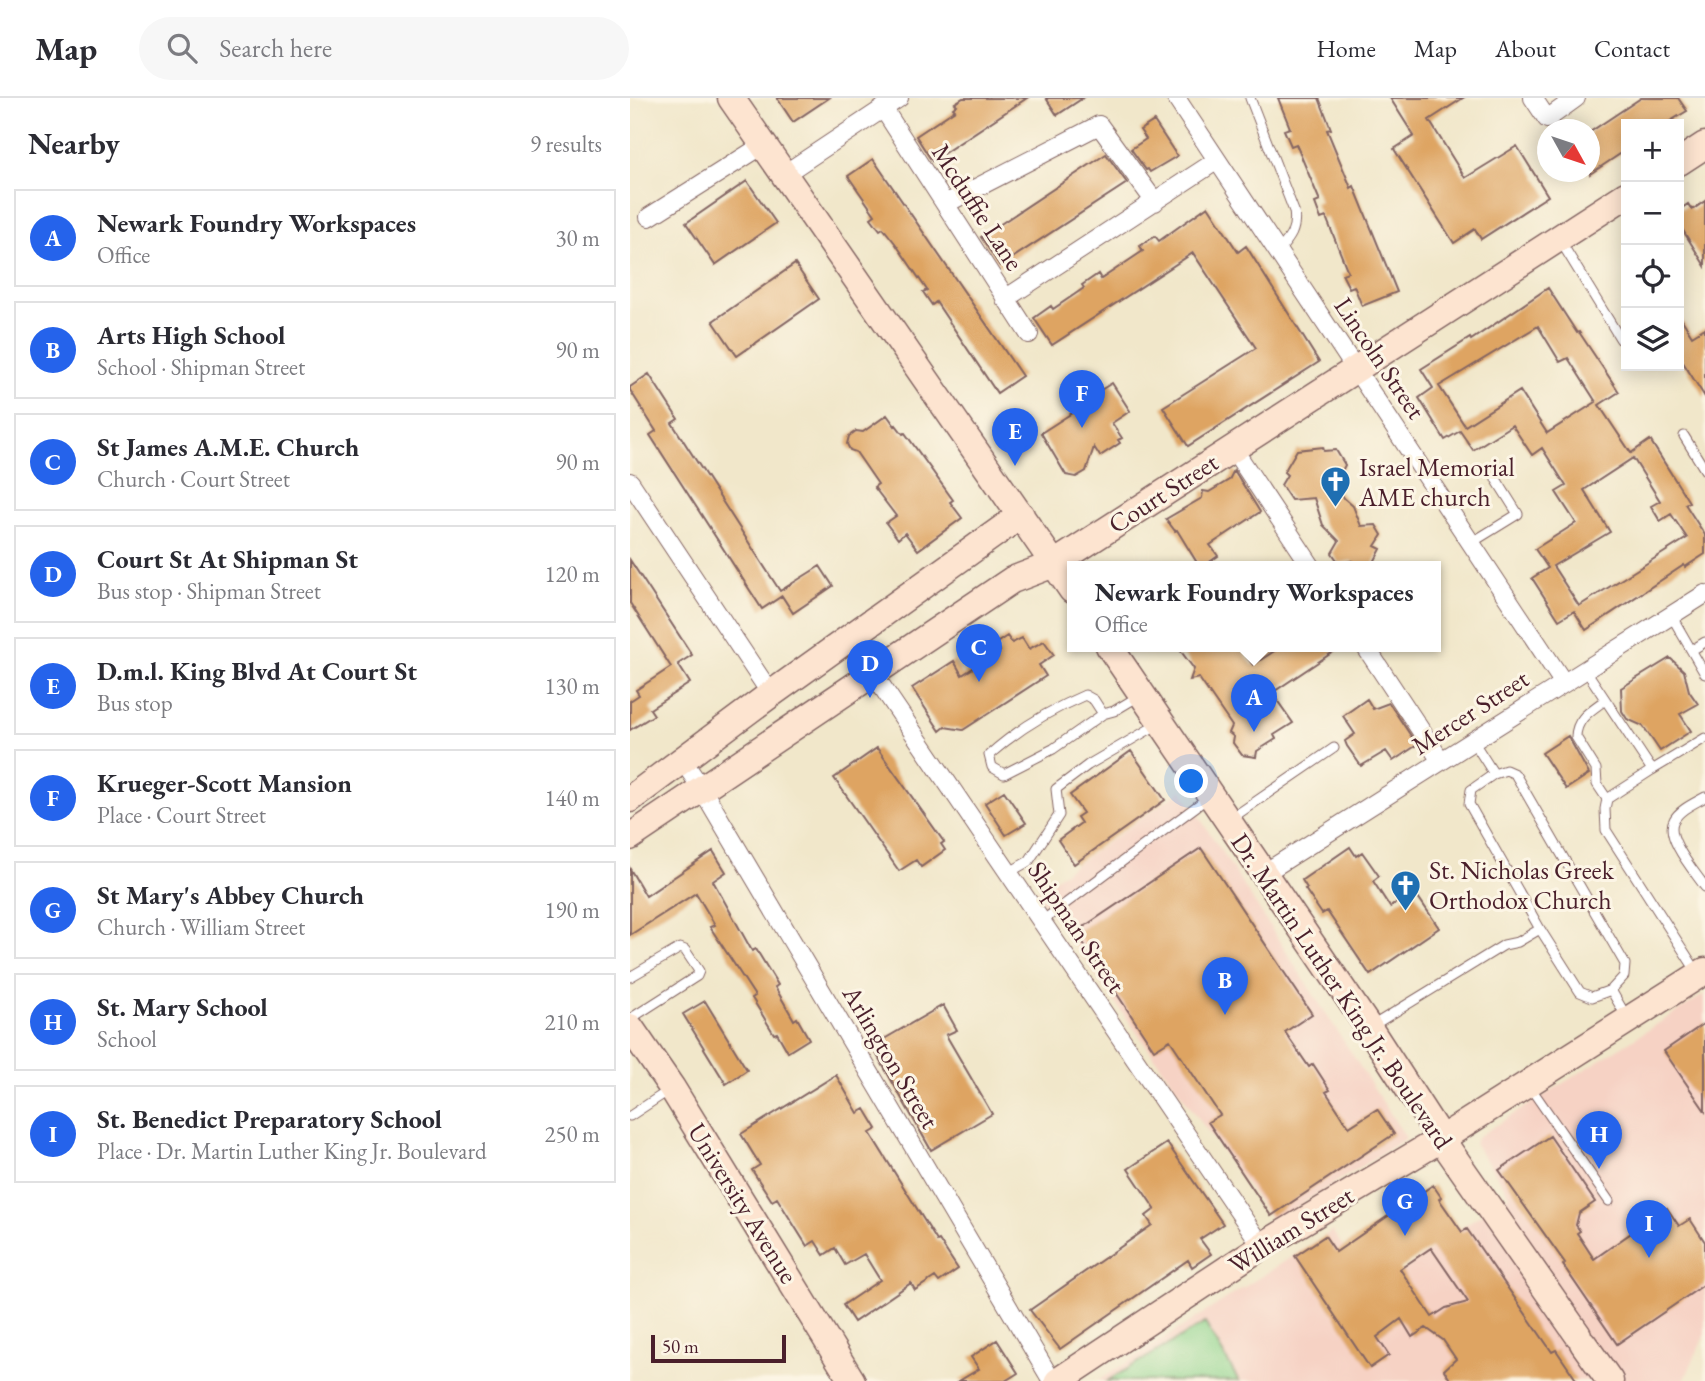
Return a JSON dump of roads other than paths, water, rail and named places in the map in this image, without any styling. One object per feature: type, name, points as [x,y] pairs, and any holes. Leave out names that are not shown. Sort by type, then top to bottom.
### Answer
[{"type":"street","points":[[731,98],[1067,583]]},
{"type":"street","points":[[783,174],[899,98]]},
{"type":"street","name":"Lincoln Street","points":[[1176,98],[1563,682]]},
{"type":"street","points":[[1533,98],[1547,119],[1576,98]]},
{"type":"street","name":"Mcduffie Lane","points":[[883,108],[1028,334]]},
{"type":"street","points":[[945,204],[1099,125],[1155,202]]},
{"type":"street","points":[[649,217],[763,145]]},
{"type":"street","points":[[1684,159],[1705,145]]},
{"type":"street","points":[[1005,299],[1216,161]]},
{"type":"street","name":"Court Street","points":[[630,837],[1012,580],[1054,564],[1621,198]]},
{"type":"street","points":[[1232,447],[1308,561]]},
{"type":"street","points":[[630,482],[771,694]]},
{"type":"street","points":[[630,799],[771,694],[1021,516]]},
{"type":"street","name":"Mercer Street","points":[[1264,874],[1705,594]]},
{"type":"street","name":"Shipman Street","points":[[849,638],[1262,1246]]},
{"type":"street","name":"Dr. Martin Luther King Jr. Boulevard","points":[[1113,652],[1441,1139],[1610,1381]]},
{"type":"street","points":[[1369,652],[1441,761]]},
{"type":"street","name":"Arlington Street","points":[[682,761],[702,789],[1052,1381]]},
{"type":"street","name":"William Street","points":[[1058,1381],[1262,1246],[1441,1139],[1702,973]]},
{"type":"street","name":"University Avenue","points":[[630,1027],[672,1088],[852,1381]]},
{"type":"lane","points":[[1250,98],[1294,211],[1296,224],[1293,235],[1278,252]]},
{"type":"lane","points":[[1559,237],[1621,340]]},
{"type":"lane","points":[[1684,436],[1705,470]]},
{"type":"lane","points":[[1471,543],[1518,514],[1496,479]]},
{"type":"lane","points":[[1671,615],[1705,674]]},
{"type":"lane","points":[[1692,650],[1705,642]]},
{"type":"lane","points":[[1585,669],[1652,770]]},
{"type":"lane","points":[[1103,714],[1094,700],[1085,695],[1063,704],[1009,737],[989,755],[992,767],[1004,774],[1027,764],[1103,714],[1114,711],[1142,695]]},
{"type":"lane","points":[[1605,700],[1583,716],[1576,737],[1597,769],[1597,784],[1607,799],[1606,830],[1702,973]]},
{"type":"lane","points":[[1008,873],[1029,861],[1059,815],[1056,789],[1088,765],[1161,723]]},
{"type":"lane","points":[[1607,799],[1705,738]]},
{"type":"lane","points":[[1473,741],[1494,774]]},
{"type":"lane","points":[[1227,821],[1334,748]]},
{"type":"lane","points":[[1506,770],[1515,774],[1625,964],[1624,976],[1611,990],[1592,997],[1580,992],[1540,929],[1469,804],[1471,790],[1494,774],[1506,770]]},
{"type":"lane","points":[[1042,921],[1211,796]]},
{"type":"lane","points":[[1705,797],[1680,812],[1672,822],[1672,838],[1705,887]]},
{"type":"lane","points":[[1368,1028],[1504,945],[1518,942],[1540,929]]},
{"type":"lane","points":[[630,977],[680,948],[685,950],[699,971],[697,976],[630,1019]]},
{"type":"lane","points":[[1611,990],[1628,1018]]},
{"type":"lane","points":[[1527,1083],[1609,1201]]},
{"type":"lane","points":[[630,1116],[672,1088]]},
{"type":"place","name":"Krueger-Scott Mansion","points":[[1082,428]]},
{"type":"place","name":"D.m.l. King Blvd At Court St","points":[[1015,466]]},
{"type":"place","name":"Israel Memorial AME church","points":[[1336,509]]},
{"type":"place","name":"St James A.M.E. Church","points":[[979,682]]},
{"type":"place","name":"Court St At Shipman St","points":[[870,698]]},
{"type":"place","name":"Newark Foundry Workspaces","points":[[1254,732]]},
{"type":"place","name":"St. Nicholas Greek Orthodox Church","points":[[1406,912]]},
{"type":"place","name":"Arts High School","points":[[1225,1015]]},
{"type":"place","name":"St. Mary School","points":[[1599,1169]]},
{"type":"place","name":"St Mary's Abbey Church","points":[[1405,1236]]},
{"type":"place","name":"St. Benedict Preparatory School","points":[[1649,1258]]}]
